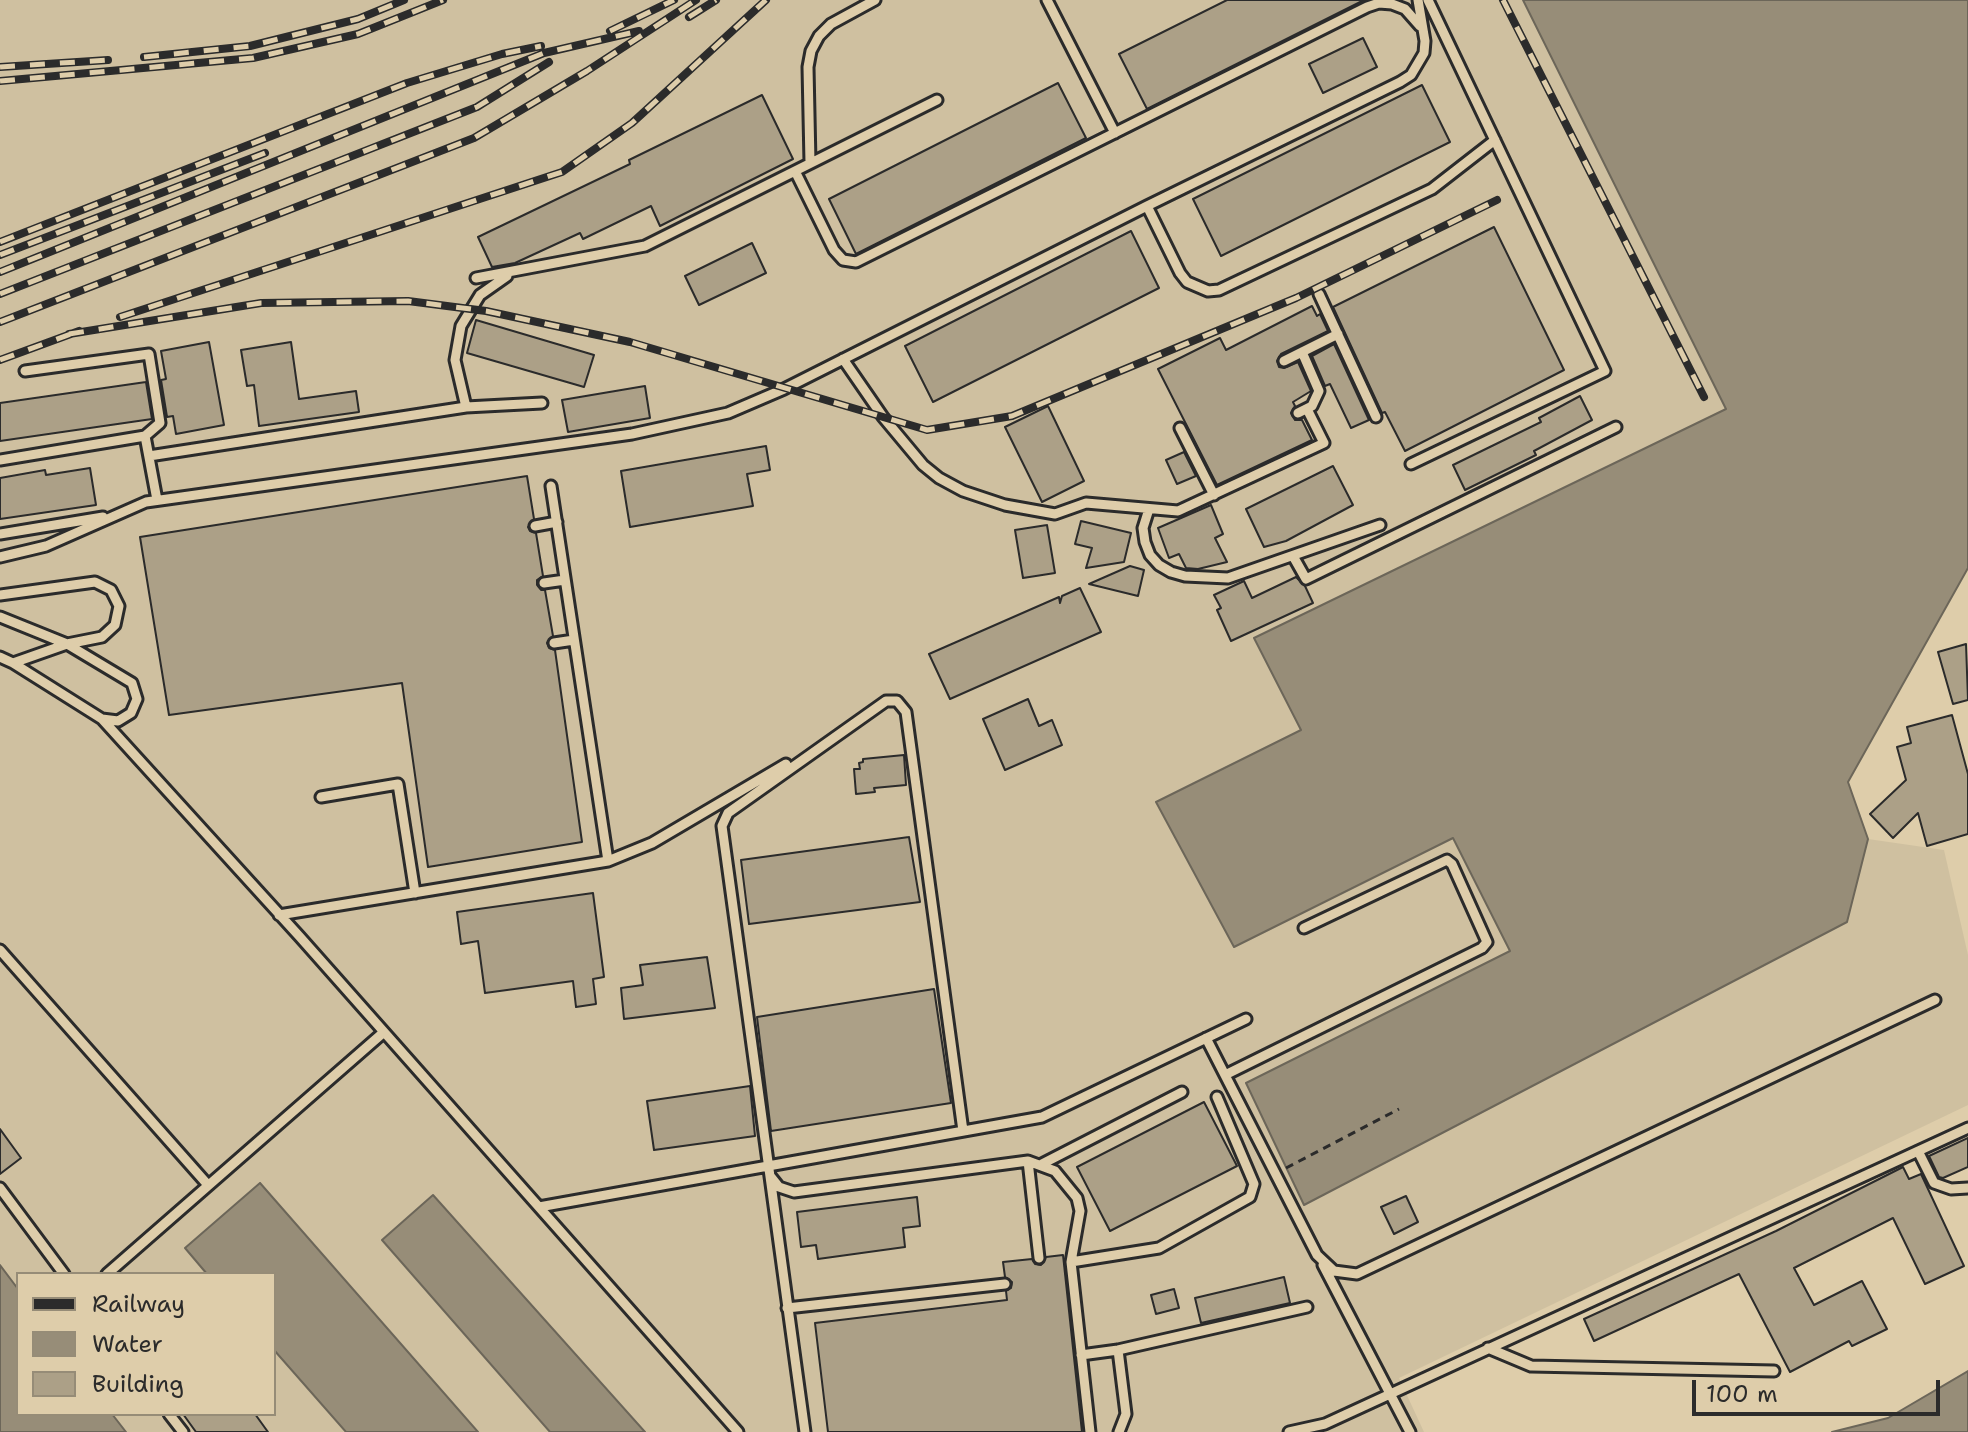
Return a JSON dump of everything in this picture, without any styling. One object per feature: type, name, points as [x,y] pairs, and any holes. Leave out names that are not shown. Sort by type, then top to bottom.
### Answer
[{"type":"lane","points":[[810,163],[808,67],[811,51],[819,36],[831,24],[875,0]]},
{"type":"lane","points":[[1047,0],[1115,133]]},
{"type":"lane","points":[[0,557],[46,546],[146,502],[632,434],[728,413],[784,389],[1411,75],[1424,53],[1418,0]]},
{"type":"lane","points":[[1411,464],[1605,371],[1428,0]]},
{"type":"lane","points":[[795,171],[834,250],[843,260],[856,262],[1367,7],[1379,3],[1405,9],[1422,28]]},
{"type":"lane","points":[[476,278],[645,246],[937,100]]},
{"type":"lane","points":[[1147,206],[1187,282],[1208,291],[1219,290],[1432,189],[1495,140]]},
{"type":"lane","points":[[466,407],[455,360],[461,326],[480,295],[512,273]]},
{"type":"lane","points":[[1319,294],[1376,417]]},
{"type":"lane","points":[[1284,361],[1338,334]]},
{"type":"lane","points":[[843,359],[883,417],[923,465],[939,478],[963,491],[1005,505],[1055,514],[1086,503],[1178,511],[1324,443],[1303,411],[1316,401],[1319,391],[1302,352]]},
{"type":"lane","points":[[0,460],[145,436],[160,423],[149,354],[25,371]]},
{"type":"lane","points":[[149,456],[466,407],[542,403]]},
{"type":"lane","points":[[1293,556],[1306,579],[1616,427]]},
{"type":"lane","points":[[1180,428],[1214,495]]},
{"type":"lane","points":[[145,436],[157,500]]},
{"type":"lane","points":[[551,486],[608,861]]},
{"type":"lane","points":[[1149,509],[1143,528],[1145,542],[1150,555],[1159,565],[1171,572],[1228,578],[1380,525]]},
{"type":"lane","points":[[0,534],[116,515]]},
{"type":"lane","points":[[535,526],[557,522]]},
{"type":"lane","points":[[544,583],[565,580]]},
{"type":"lane","points":[[0,595],[86,582],[104,585],[111,590],[119,606],[119,616],[110,632],[93,640],[67,644],[13,663]]},
{"type":"lane","points":[[0,617],[67,644],[127,678],[136,691],[135,706],[126,718],[110,722],[0,657]]},
{"type":"lane","points":[[554,643],[574,640]]},
{"type":"lane","points":[[805,1432],[722,826],[728,813],[886,701],[897,701],[906,712],[963,1131]]},
{"type":"lane","points":[[102,719],[738,1432]]},
{"type":"lane","points":[[279,915],[608,861],[652,843],[822,744]]},
{"type":"lane","points":[[321,797],[398,784],[415,893]]},
{"type":"lane","points":[[1225,1075],[1482,948],[1487,942],[1452,864],[1447,860],[1304,928]]},
{"type":"lane","points":[[0,950],[208,1185]]},
{"type":"lane","points":[[1317,1255],[1334,1271],[1357,1274],[1369,1270],[1935,1000]]},
{"type":"lane","points":[[539,1207],[1042,1117],[1246,1019]]},
{"type":"lane","points":[[109,1272],[384,1032]]},
{"type":"lane","points":[[1206,1038],[1410,1432]]},
{"type":"lane","points":[[1042,1164],[1182,1092]]},
{"type":"lane","points":[[1071,1262],[1159,1248],[1250,1197],[1254,1184],[1217,1097]]},
{"type":"lane","points":[[1289,1432],[1325,1424],[1968,1128]]},
{"type":"lane","points":[[1918,1151],[1934,1183],[1951,1189],[1968,1188]]},
{"type":"lane","points":[[768,1166],[773,1181],[779,1187],[794,1192],[1028,1161],[1055,1171],[1077,1198],[1080,1211],[1071,1262],[1090,1432]]},
{"type":"lane","points":[[1028,1161],[1039,1258]]},
{"type":"lane","points":[[0,1188],[63,1272]]},
{"type":"lane","points":[[787,1308],[1005,1284]]},
{"type":"lane","points":[[1081,1355],[1118,1350],[1307,1307]]},
{"type":"lane","points":[[1488,1348],[1531,1366],[1774,1371]]},
{"type":"lane","points":[[1118,1350],[1126,1414],[1119,1432]]},
{"type":"lane","points":[[171,1416],[183,1432]]},
{"type":"path","points":[[1286,1168],[1399,1109]]},
{"type":"shaded area","points":[[0,0],[1523,0],[1726,409],[1254,638],[1301,730],[1235,947],[1454,838],[1511,951],[1247,1084],[1304,1205],[1847,922],[1868,839],[1944,850],[1968,955],[1968,1105],[1399,1378],[1424,1432],[126,1432],[114,1416],[276,1416],[276,1272],[16,1272],[16,1286],[0,1265]]},
{"type":"water","points":[[1523,0],[1968,0],[1968,568],[1848,782],[1868,839],[1847,922],[1304,1205],[1246,1083],[1510,951],[1453,838],[1234,947],[1156,802],[1301,730],[1254,638],[1726,409]]},
{"type":"water","points":[[260,1183],[478,1432],[346,1432],[276,1352],[276,1272],[205,1272],[185,1248]]},
{"type":"water","points":[[433,1195],[645,1432],[550,1432],[382,1240]]},
{"type":"water","points":[[0,1265],[16,1286],[16,1416],[114,1416],[126,1432],[0,1432]]},
{"type":"water","points":[[1968,1371],[1968,1432],[1832,1432],[1888,1418]]},
{"type":"building","points":[[1227,0],[1364,0],[1147,109],[1119,54]]},
{"type":"building","points":[[1363,38],[1377,67],[1323,93],[1309,64]]},
{"type":"building","points":[[1058,83],[1086,138],[856,254],[829,199]]},
{"type":"building","points":[[1422,85],[1450,142],[1221,256],[1193,199]]},
{"type":"building","points":[[762,95],[793,159],[660,226],[651,206],[583,239],[580,233],[515,263],[492,267],[478,237],[630,164],[629,160]]},
{"type":"building","points":[[1494,227],[1564,370],[1405,451],[1385,412],[1382,413],[1333,307]]},
{"type":"building","points":[[1131,231],[1159,288],[933,402],[905,346]]},
{"type":"building","points":[[752,243],[766,273],[699,305],[685,276]]},
{"type":"building","points":[[1312,306],[1317,316],[1320,314],[1328,331],[1281,354],[1277,361],[1279,367],[1284,368],[1298,362],[1311,391],[1293,402],[1295,406],[1291,413],[1295,420],[1302,420],[1312,440],[1217,485],[1158,369],[1220,338],[1226,350]]},
{"type":"building","points":[[476,320],[594,355],[584,387],[467,353]]},
{"type":"building","points":[[209,342],[224,425],[176,434],[173,416],[167,417],[161,380],[166,379],[161,351]]},
{"type":"building","points":[[291,342],[299,399],[356,391],[359,412],[259,426],[254,385],[247,386],[241,350]]},
{"type":"building","points":[[1334,344],[1369,420],[1351,428],[1330,384],[1325,386],[1312,356]]},
{"type":"building","points":[[146,382],[152,419],[0,441],[0,403]]},
{"type":"building","points":[[645,386],[650,418],[568,432],[562,400]]},
{"type":"building","points":[[1580,396],[1592,420],[1534,451],[1536,455],[1465,490],[1453,465],[1541,422],[1539,418]]},
{"type":"building","points":[[1048,406],[1084,481],[1042,502],[1005,427]]},
{"type":"building","points":[[766,446],[770,470],[747,474],[753,506],[630,527],[621,471]]},
{"type":"building","points":[[1184,452],[1196,476],[1177,484],[1166,460]]},
{"type":"building","points":[[1333,466],[1353,505],[1286,541],[1264,547],[1246,509]]},
{"type":"building","points":[[90,468],[96,505],[0,519],[0,478],[45,470],[46,475]]},
{"type":"building","points":[[527,476],[534,519],[528,527],[536,533],[543,576],[537,580],[537,585],[545,590],[553,636],[547,643],[549,648],[555,650],[582,842],[428,867],[402,683],[169,715],[140,537]]},
{"type":"building","points":[[1211,505],[1223,534],[1215,538],[1227,562],[1198,569],[1186,568],[1179,554],[1169,558],[1158,528]]},
{"type":"building","points":[[1081,521],[1131,533],[1124,562],[1086,568],[1092,548],[1075,544]]},
{"type":"building","points":[[1047,525],[1055,573],[1023,578],[1015,530]]},
{"type":"building","points":[[1130,566],[1144,570],[1138,596],[1089,584]]},
{"type":"building","points":[[1296,577],[1305,586],[1313,603],[1231,641],[1214,595],[1244,581],[1252,598]]},
{"type":"building","points":[[1080,588],[1101,632],[950,699],[929,654],[1059,597],[1060,603],[1062,596]]},
{"type":"building","points":[[1966,644],[1968,700],[1953,704],[1938,652]]},
{"type":"building","points":[[1028,699],[1039,726],[1052,720],[1062,745],[1005,770],[983,719]]},
{"type":"building","points":[[1952,715],[1968,774],[1968,834],[1927,846],[1918,813],[1893,838],[1870,814],[1906,780],[1897,747],[1911,743],[1907,727]]},
{"type":"building","points":[[904,755],[906,785],[874,788],[875,792],[856,794],[854,769],[860,769],[859,763],[863,759]]},
{"type":"building","points":[[909,837],[920,902],[749,924],[741,860]]},
{"type":"building","points":[[593,893],[604,977],[593,979],[596,1004],[576,1007],[573,981],[485,993],[478,941],[461,944],[457,912]]},
{"type":"building","points":[[707,957],[715,1008],[624,1019],[621,988],[643,985],[640,965]]},
{"type":"building","points":[[934,989],[951,1103],[771,1131],[757,1017]]},
{"type":"building","points":[[750,1086],[755,1136],[654,1150],[647,1101]]},
{"type":"building","points":[[1204,1102],[1237,1166],[1110,1231],[1077,1167]]},
{"type":"building","points":[[0,1129],[21,1158],[0,1174]]},
{"type":"building","points":[[1968,1138],[1968,1167],[1939,1177],[1929,1156]]},
{"type":"building","points":[[1903,1167],[1909,1179],[1921,1174],[1964,1266],[1925,1284],[1893,1218],[1794,1268],[1814,1305],[1862,1281],[1887,1329],[1852,1346],[1849,1341],[1790,1372],[1739,1274],[1594,1341],[1584,1319],[1776,1231]]},
{"type":"building","points":[[1406,1196],[1418,1222],[1394,1234],[1381,1207]]},
{"type":"building","points":[[917,1197],[920,1226],[903,1228],[905,1247],[818,1259],[816,1245],[801,1247],[797,1212]]},
{"type":"building","points":[[1063,1255],[1082,1432],[828,1432],[815,1323],[1007,1300],[1006,1291],[1011,1288],[1012,1282],[1005,1277],[1003,1262],[1032,1259],[1035,1264],[1041,1265],[1046,1257]]},
{"type":"building","points":[[1284,1277],[1290,1303],[1201,1323],[1195,1298]]},
{"type":"building","points":[[1174,1289],[1179,1308],[1156,1314],[1151,1295]]},
{"type":"building","points":[[184,1416],[256,1416],[268,1432],[196,1432]]},
{"type":"railway","points":[[144,57],[250,46],[358,19],[404,0]]},
{"type":"railway","points":[[0,81],[253,58],[358,34],[443,0]]},
{"type":"railway","points":[[610,31],[674,0]]},
{"type":"railway","points":[[0,322],[474,138],[587,71],[696,0]]},
{"type":"railway","points":[[689,17],[716,0]]},
{"type":"railway","points":[[120,317],[562,172],[632,123],[766,0]]},
{"type":"railway","points":[[1503,0],[1704,397]]},
{"type":"railway","points":[[0,272],[544,53],[639,31]]},
{"type":"railway","points":[[0,242],[407,83],[502,54],[541,46]]},
{"type":"railway","points":[[0,67],[108,60]]},
{"type":"railway","points":[[0,294],[477,107],[549,62]]},
{"type":"railway","points":[[0,255],[265,153]]},
{"type":"railway","points":[[69,334],[261,303],[408,301],[486,311],[630,342],[927,430],[1012,416],[1296,298],[1497,200]]},
{"type":"railway","points":[[0,360],[79,331]]}]
